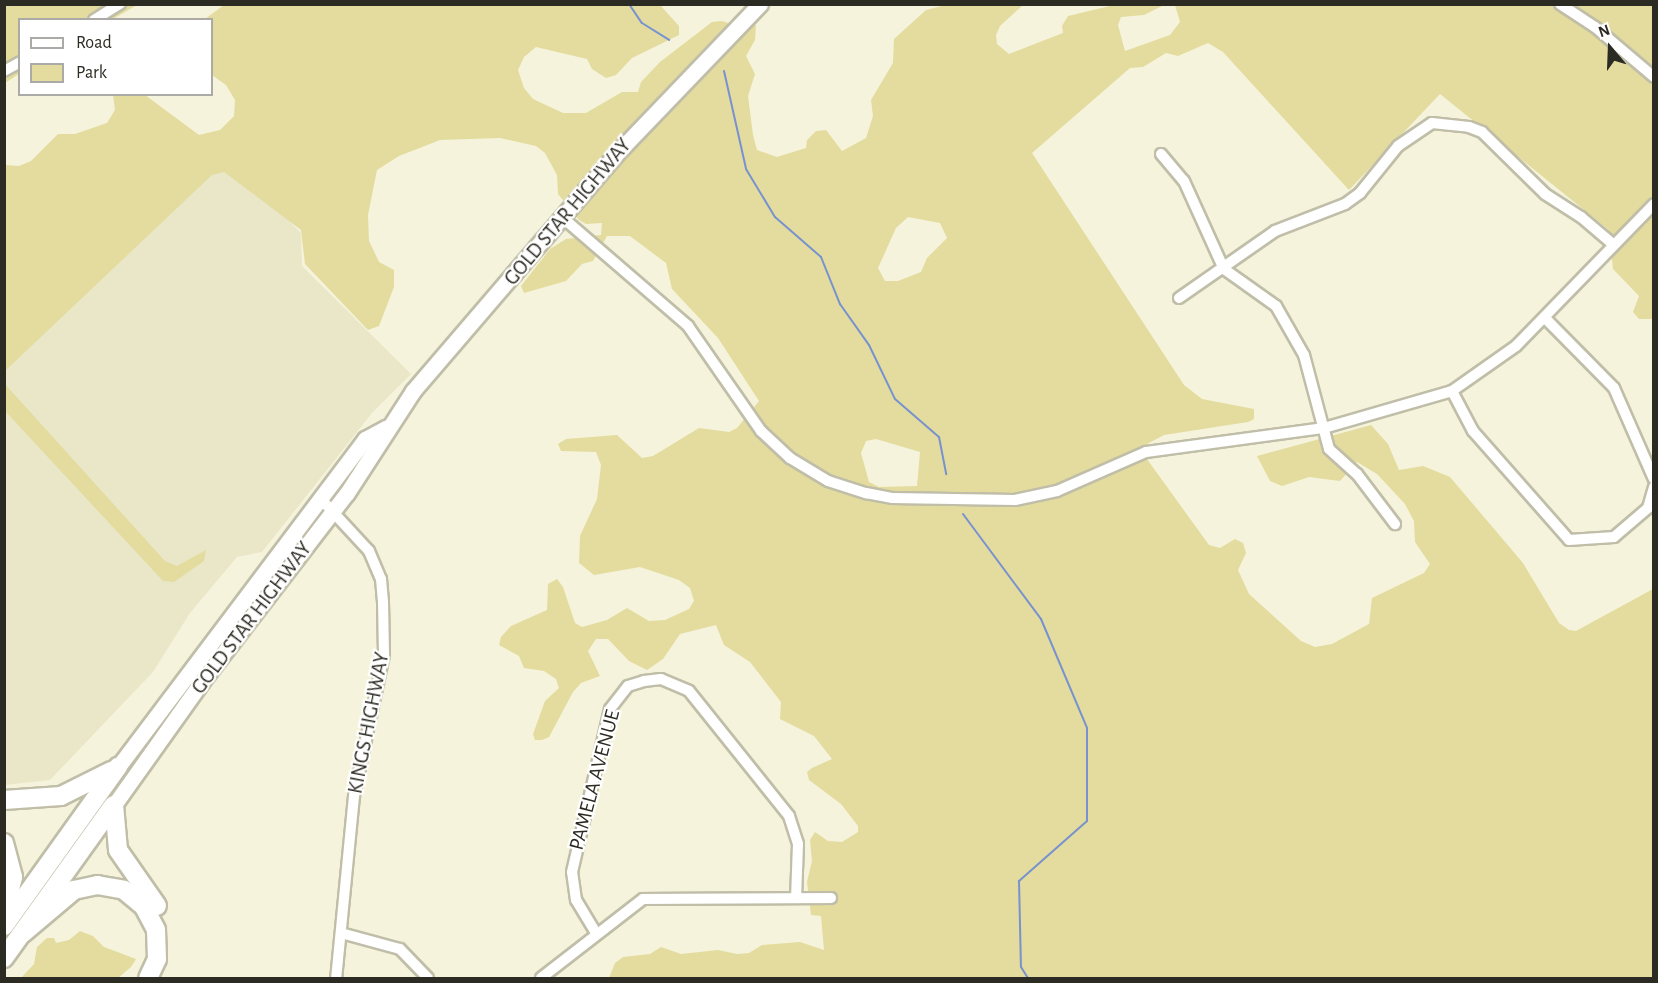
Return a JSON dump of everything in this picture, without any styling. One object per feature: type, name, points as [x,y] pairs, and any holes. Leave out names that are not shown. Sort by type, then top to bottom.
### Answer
[{"type":"highway","points":[[4,800],[63,796],[118,767]]},
{"type":"highway","points":[[4,926],[118,767]]},
{"type":"highway","points":[[4,958],[114,805]]},
{"type":"highway","points":[[114,805],[118,850],[166,926],[169,951],[161,978]]},
{"type":"highway","points":[[4,843],[13,878],[4,913]]},
{"type":"highway","points":[[23,933],[74,890],[97,885],[121,889],[142,904],[156,930],[157,959],[148,978]]},
{"type":"main road","name":"GOLD STAR HIGHWAY","points":[[114,805],[202,681],[333,511],[382,441],[386,428],[413,391],[616,154],[760,4]]},
{"type":"main road","name":"GOLD STAR HIGHWAY","points":[[118,767],[365,439],[386,428]]},
{"type":"street","points":[[97,18],[120,4]]},
{"type":"street","points":[[1560,4],[1595,27],[1653,77]]},
{"type":"street","points":[[4,71],[18,63]]},
{"type":"street","points":[[1179,298],[1224,269],[1275,231],[1344,204],[1360,193],[1398,146],[1432,123],[1469,127],[1482,132],[1545,194],[1581,217],[1614,245]]},
{"type":"street","points":[[1161,154],[1184,181],[1224,269],[1276,306],[1304,355],[1329,449],[1357,474],[1395,524]]},
{"type":"street","points":[[563,218],[688,326],[761,431],[790,458],[828,481],[866,494],[892,498],[1015,500],[1057,491],[1146,452],[1324,428],[1452,391],[1516,346],[1653,204]]},
{"type":"street","points":[[1545,318],[1614,388],[1648,458],[1653,479]]},
{"type":"street","points":[[1452,391],[1473,431],[1569,540],[1614,537],[1648,508],[1653,487]]},
{"type":"street","name":"KINGS HIGHWAY","points":[[320,498],[364,545],[376,566],[381,579],[384,634],[378,688],[354,796],[336,978]]},
{"type":"street","name":"PAMELA AVENUE","points":[[597,933],[576,900],[572,872],[610,709],[628,686],[644,681],[662,679],[689,690],[789,816],[798,844],[796,898]]},
{"type":"street","points":[[541,978],[631,905],[656,896],[831,898]]},
{"type":"street","points":[[341,933],[400,948],[428,978]]},
{"type":"shaded area","points":[[225,155],[301,233],[302,266],[411,374],[372,413],[262,552],[237,557],[190,613],[153,672],[50,780],[5,785],[4,352]]},
{"type":"green space","points":[[5,5],[137,5],[115,18],[18,18],[18,75],[5,83]]},
{"type":"green space","points":[[224,5],[660,5],[679,26],[679,35],[632,58],[616,75],[606,78],[592,69],[587,59],[536,47],[524,57],[518,70],[524,88],[533,99],[563,113],[586,113],[622,92],[638,92],[641,82],[660,62],[712,22],[722,21],[746,29],[756,25],[755,40],[746,56],[755,74],[748,96],[753,135],[757,150],[777,157],[806,148],[807,140],[816,131],[826,130],[842,151],[866,138],[873,116],[871,100],[893,63],[894,39],[926,10],[946,5],[1023,5],[1000,26],[996,35],[997,44],[1009,54],[1063,33],[1062,26],[1068,16],[1114,5],[1164,5],[1144,15],[1121,17],[1118,25],[1125,51],[1170,35],[1180,22],[1175,5],[1653,5],[1653,319],[1639,319],[1633,312],[1639,296],[1613,269],[1609,230],[1440,94],[1349,190],[1223,52],[1208,43],[1178,56],[1166,53],[1143,67],[1130,68],[1032,153],[1184,385],[1202,399],[1254,409],[1254,419],[1248,422],[1164,435],[1147,444],[1144,455],[1209,545],[1220,548],[1235,539],[1243,543],[1246,553],[1238,570],[1249,594],[1301,641],[1315,647],[1332,644],[1369,624],[1372,598],[1424,573],[1430,564],[1415,542],[1414,521],[1405,504],[1377,474],[1357,462],[1340,481],[1309,477],[1282,486],[1270,481],[1257,456],[1371,425],[1388,444],[1399,470],[1423,466],[1450,477],[1523,563],[1559,623],[1569,630],[1576,631],[1653,589],[1653,978],[609,978],[615,963],[623,957],[650,954],[661,947],[681,954],[718,950],[737,954],[749,953],[762,945],[800,942],[824,950],[821,916],[811,915],[807,882],[812,861],[810,840],[815,832],[828,841],[842,842],[858,832],[858,826],[841,804],[809,780],[807,772],[832,759],[814,736],[780,719],[781,702],[750,662],[724,645],[716,625],[680,634],[663,659],[647,670],[629,661],[608,639],[596,639],[588,651],[600,676],[581,683],[573,692],[549,737],[542,740],[535,740],[533,734],[545,701],[559,688],[556,679],[544,671],[524,668],[519,656],[499,645],[501,637],[511,626],[547,610],[548,584],[557,579],[563,587],[575,623],[582,627],[607,620],[627,608],[649,621],[665,620],[689,609],[694,601],[690,588],[679,580],[640,567],[594,575],[579,563],[580,536],[597,499],[601,465],[596,452],[561,451],[558,444],[566,439],[617,435],[642,458],[653,456],[699,428],[729,432],[737,428],[759,401],[718,338],[672,289],[666,263],[630,236],[607,236],[593,261],[582,264],[566,281],[524,293],[521,286],[550,249],[566,239],[601,235],[602,223],[586,224],[579,220],[558,194],[557,175],[545,153],[536,146],[500,138],[440,140],[399,156],[377,170],[368,215],[369,241],[379,262],[394,270],[394,287],[379,326],[368,330],[305,264],[301,230],[224,172],[212,175],[5,371],[5,165],[19,166],[31,161],[58,134],[75,134],[107,123],[115,110],[113,96],[146,96],[199,135],[220,130],[234,116],[235,100],[226,85],[213,76],[213,18],[206,18]],"holes":[[[908,217],[940,223],[947,238],[927,258],[921,272],[898,281],[885,281],[878,268],[896,228]],[[876,439],[920,452],[917,486],[879,487],[869,482],[861,453],[866,441]]]},
{"type":"green space","points":[[4,383],[165,561],[177,566],[206,550],[204,561],[174,582],[163,581],[5,411]]},
{"type":"green space","points":[[80,931],[93,936],[104,947],[136,959],[131,967],[118,978],[21,978],[34,964],[37,947],[47,938],[54,938],[56,943],[69,940]]},
{"type":"waterway","points":[[629,4],[642,23],[669,40]]},
{"type":"waterway","points":[[724,71],[746,169],[775,217],[821,257],[840,304],[869,345],[895,399],[939,437],[946,474]]},
{"type":"waterway","points":[[963,514],[1041,619],[1087,728],[1087,821],[1019,881],[1021,967],[1028,978]]}]
